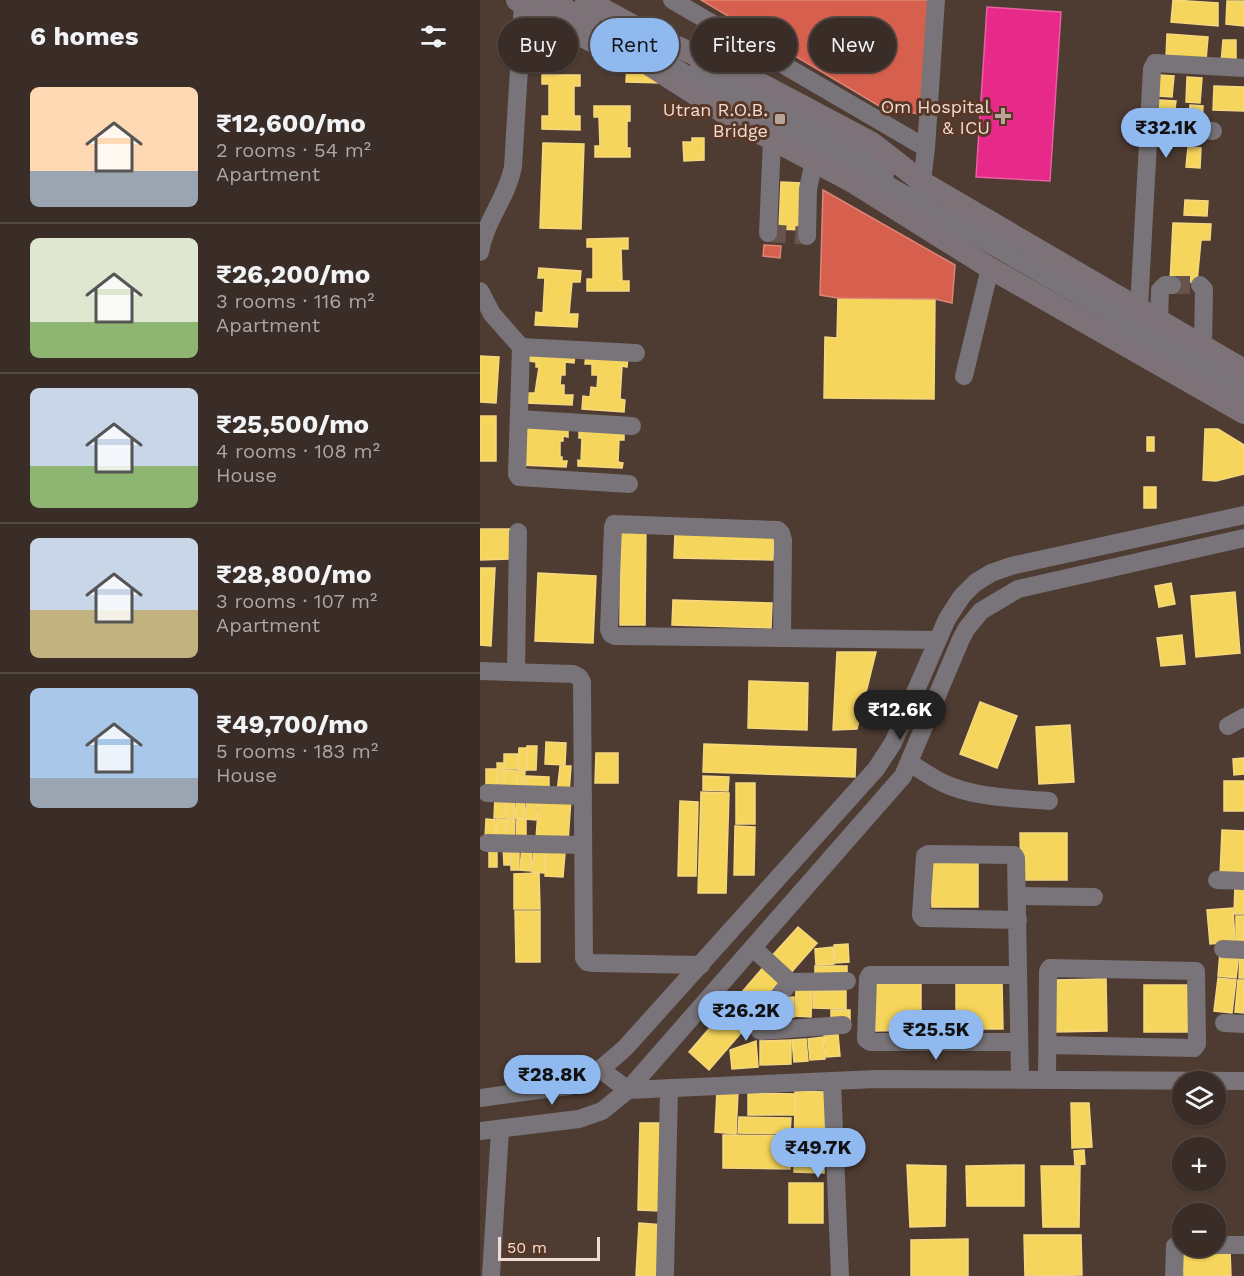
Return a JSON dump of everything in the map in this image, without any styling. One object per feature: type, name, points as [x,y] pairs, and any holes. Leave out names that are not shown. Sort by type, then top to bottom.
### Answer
[{"type":"main road","points":[[550,0],[590,24]]},
{"type":"main road","points":[[586,0],[619,18]]},
{"type":"main road","points":[[619,0],[640,18]]},
{"type":"main road","points":[[520,2],[590,40]]},
{"type":"main road","points":[[679,48],[759,83],[872,143],[914,199],[990,268],[1244,413]]},
{"type":"main road","points":[[660,72],[737,121],[851,181],[914,199],[1139,308],[1244,370]]},
{"type":"street","points":[[672,0],[926,148]]},
{"type":"street","points":[[914,199],[926,148],[936,0]]},
{"type":"street","points":[[480,252],[488,224],[503,198],[513,167],[520,2]]},
{"type":"street","points":[[1139,308],[1152,77],[1155,63],[1244,68]]},
{"type":"street","points":[[679,70],[745,109],[914,199],[1244,392]]},
{"type":"street","points":[[1150,126],[1213,131]]},
{"type":"street","points":[[768,232],[772,139]]},
{"type":"street","points":[[807,236],[808,189],[814,161]]},
{"type":"street","points":[[964,376],[990,268]]},
{"type":"street","points":[[1159,320],[1160,290],[1165,285],[1172,285]]},
{"type":"street","points":[[1200,285],[1204,289],[1203,346]]},
{"type":"street","points":[[480,291],[492,314],[521,347],[517,474],[519,477],[629,484]]},
{"type":"street","points":[[521,347],[636,353]]},
{"type":"street","points":[[519,419],[632,426]]},
{"type":"street","points":[[480,1098],[569,1086],[583,1081],[626,1047],[886,756],[947,619],[962,596],[975,583],[991,573],[1011,566],[1244,515]]},
{"type":"street","points":[[1210,522],[1215,544]]},
{"type":"street","points":[[782,638],[783,540],[778,530],[614,524],[610,634],[615,636],[938,640]]},
{"type":"street","points":[[516,672],[518,532]]},
{"type":"street","points":[[480,1131],[579,1119],[602,1111],[628,1090],[893,789],[910,764],[961,639],[981,611],[1018,589],[1244,538]]},
{"type":"street","points":[[480,671],[573,674],[582,682],[584,958],[587,962],[701,965]]},
{"type":"street","points":[[910,764],[958,788],[998,797],[1049,801]]},
{"type":"street","points":[[487,793],[583,796]]},
{"type":"street","points":[[487,843],[582,845]]},
{"type":"street","points":[[1018,920],[923,918],[921,915],[923,859],[928,854],[1014,855],[1016,858],[1018,920],[1020,1079]]},
{"type":"street","points":[[1217,880],[1244,881]]},
{"type":"street","points":[[1017,896],[1094,897]]},
{"type":"street","points":[[753,948],[790,982],[847,981]]},
{"type":"street","points":[[1223,949],[1244,950]]},
{"type":"street","points":[[1047,1079],[1048,971],[1050,968],[1196,971],[1197,1044],[1194,1048],[1048,1045]]},
{"type":"street","points":[[1018,975],[870,975],[868,978],[866,1039],[870,1042],[1019,1042]]},
{"type":"street","points":[[790,982],[770,1007],[759,1028],[761,1031],[843,1025]]},
{"type":"street","points":[[1224,1023],[1244,1024]]},
{"type":"street","points":[[600,1069],[628,1090],[832,1081],[1020,1079],[1244,1081]]},
{"type":"street","points":[[832,1081],[840,1276]]},
{"type":"street","points":[[665,1276],[669,1088]]},
{"type":"street","points":[[492,1276],[487,1226],[500,1130]]},
{"type":"street","points":[[1226,1245],[1244,1245]]},
{"type":"street","points":[[1174,1276],[1175,1257]]},
{"type":"building: Homes","points":[[1173,0],[1218,3],[1218,26],[1171,22]]},
{"type":"building: Homes","points":[[1227,1],[1244,1],[1244,26],[1226,24]]},
{"type":"building: Homes","points":[[1167,34],[1208,37],[1206,60],[1166,58]]},
{"type":"building: Homes","points":[[1223,40],[1236,40],[1236,64],[1221,63]]},
{"type":"building: Homes","points":[[627,72],[642,72],[660,83],[626,82]]},
{"type":"building: Homes","points":[[542,75],[580,75],[580,86],[574,86],[574,116],[580,116],[580,130],[542,129],[542,116],[549,116],[549,84],[542,84]]},
{"type":"building: Homes","points":[[1160,75],[1174,76],[1172,97],[1159,96]]},
{"type":"building: Homes","points":[[1187,77],[1202,78],[1200,103],[1186,102]]},
{"type":"building: Homes","points":[[1214,86],[1244,87],[1244,111],[1213,110]]},
{"type":"building: Homes","points":[[1159,100],[1176,101],[1173,124],[1157,124]]},
{"type":"building: Homes","points":[[1190,105],[1203,106],[1202,127],[1188,126]]},
{"type":"building: Homes","points":[[594,106],[630,106],[630,121],[627,121],[627,148],[630,148],[630,157],[595,157],[595,146],[600,146],[599,117],[594,117]]},
{"type":"building: Homes","points":[[692,138],[704,138],[704,160],[684,161],[683,142],[692,142]]},
{"type":"building: Homes","points":[[543,143],[584,144],[581,229],[540,228]]},
{"type":"building: Homes","points":[[1188,147],[1201,148],[1200,168],[1186,167]]},
{"type":"building: Homes","points":[[781,182],[802,183],[800,230],[779,229]]},
{"type":"building: Homes","points":[[1185,200],[1208,201],[1207,216],[1184,215]]},
{"type":"building: Homes","points":[[1173,223],[1211,224],[1210,240],[1201,240],[1197,282],[1170,283]]},
{"type":"building: Homes","points":[[628,238],[628,249],[621,249],[622,281],[629,281],[629,291],[587,291],[587,279],[593,279],[593,247],[587,247],[587,239]]},
{"type":"building: Homes","points":[[539,268],[581,271],[580,282],[572,282],[569,314],[578,314],[577,327],[535,325],[536,312],[543,313],[545,278],[538,278]]},
{"type":"building: Homes","points":[[838,298],[935,299],[934,399],[824,398],[825,337],[837,338]]},
{"type":"building: Homes","points":[[529,351],[575,353],[574,363],[565,362],[565,375],[561,375],[560,385],[564,385],[564,395],[573,395],[572,405],[526,403],[527,393],[535,393],[539,367],[536,367],[536,362],[529,361]]},
{"type":"building: Homes","points":[[586,353],[628,356],[627,367],[622,366],[620,399],[625,400],[624,412],[582,409],[583,396],[590,397],[591,387],[597,388],[598,375],[592,375],[592,364],[585,364]]},
{"type":"building: Homes","points":[[480,356],[499,357],[496,403],[480,402]]},
{"type":"building: Homes","points":[[480,416],[496,416],[496,461],[480,461]]},
{"type":"building: Homes","points":[[522,426],[568,428],[568,437],[563,436],[563,441],[560,441],[560,457],[562,461],[567,461],[566,467],[520,465]]},
{"type":"building: Homes","points":[[1205,429],[1218,429],[1244,445],[1244,474],[1216,481],[1203,480]]},
{"type":"building: Homes","points":[[579,430],[624,432],[624,440],[619,440],[618,462],[623,463],[622,468],[578,466],[578,460],[581,461],[582,438],[579,438]]},
{"type":"building: Homes","points":[[1147,437],[1154,437],[1154,451],[1147,451]]},
{"type":"building: Homes","points":[[1144,487],[1156,487],[1156,508],[1144,508]]},
{"type":"building: Homes","points":[[621,528],[646,528],[645,625],[620,625]]},
{"type":"building: Homes","points":[[480,529],[513,529],[513,559],[480,560]]},
{"type":"building: Homes","points":[[675,533],[774,535],[773,560],[674,558]]},
{"type":"building: Homes","points":[[480,568],[495,568],[491,646],[480,645]]},
{"type":"building: Homes","points":[[538,573],[596,576],[593,643],[535,641]]},
{"type":"building: Homes","points":[[1171,583],[1175,604],[1159,607],[1155,586]]},
{"type":"building: Homes","points":[[1235,592],[1240,653],[1196,657],[1191,596]]},
{"type":"building: Homes","points":[[673,600],[772,603],[771,628],[672,625]]},
{"type":"building: Homes","points":[[1182,635],[1185,664],[1161,666],[1157,638]]},
{"type":"building: Homes","points":[[837,652],[876,652],[857,729],[833,730]]},
{"type":"building: Homes","points":[[749,681],[808,683],[807,730],[748,728]]},
{"type":"building: Homes","points":[[980,702],[1017,716],[997,768],[960,754]]},
{"type":"building: Homes","points":[[1070,725],[1074,782],[1039,784],[1036,727]]},
{"type":"building: Homes","points":[[546,742],[566,743],[565,765],[545,764]]},
{"type":"building: Homes","points":[[704,744],[856,749],[855,777],[703,772]]},
{"type":"building: Homes","points":[[527,746],[537,746],[536,770],[527,770]]},
{"type":"building: Homes","points":[[519,748],[527,748],[527,770],[518,770]]},
{"type":"building: Homes","points":[[596,753],[618,753],[618,783],[595,783]]},
{"type":"building: Homes","points":[[504,754],[518,754],[518,769],[504,769]]},
{"type":"building: Homes","points":[[1244,758],[1244,774],[1234,775],[1233,759]]},
{"type":"building: Homes","points":[[497,763],[503,763],[504,788],[498,788]]},
{"type":"building: Homes","points":[[560,766],[571,766],[569,793],[557,793]]},
{"type":"building: Homes","points":[[486,769],[497,769],[497,790],[486,790]]},
{"type":"building: Homes","points":[[504,770],[517,771],[516,790],[504,789]]},
{"type":"building: Homes","points":[[518,771],[525,771],[524,792],[516,791]]},
{"type":"building: Homes","points":[[526,776],[549,777],[549,793],[525,792]]},
{"type":"building: Homes","points":[[703,776],[729,777],[728,791],[703,790]]},
{"type":"building: Homes","points":[[1224,781],[1244,781],[1244,811],[1224,811]]},
{"type":"building: Homes","points":[[736,783],[755,783],[755,824],[736,824]]},
{"type":"building: Homes","points":[[701,792],[729,793],[726,893],[698,893]]},
{"type":"building: Homes","points":[[495,796],[506,796],[505,818],[494,818]]},
{"type":"building: Homes","points":[[507,796],[515,796],[514,819],[506,819]]},
{"type":"building: Homes","points":[[517,796],[525,796],[524,819],[515,818]]},
{"type":"building: Homes","points":[[527,797],[538,798],[536,820],[525,819]]},
{"type":"building: Homes","points":[[539,797],[571,799],[568,841],[536,839]]},
{"type":"building: Homes","points":[[680,801],[698,802],[696,876],[678,876]]},
{"type":"building: Homes","points":[[486,819],[496,820],[495,841],[485,840]]},
{"type":"building: Homes","points":[[497,819],[506,820],[505,841],[496,841]]},
{"type":"building: Homes","points":[[517,819],[526,820],[526,842],[516,841]]},
{"type":"building: Homes","points":[[506,820],[515,820],[514,841],[506,841]]},
{"type":"building: Homes","points":[[735,826],[755,827],[754,875],[734,875]]},
{"type":"building: Homes","points":[[1222,830],[1244,831],[1244,877],[1220,876]]},
{"type":"building: Homes","points":[[1020,833],[1067,833],[1067,880],[1021,880]]},
{"type":"building: Homes","points":[[489,845],[497,845],[497,867],[489,867]]},
{"type":"building: Homes","points":[[511,845],[519,845],[519,870],[511,870]]},
{"type":"building: Homes","points":[[503,846],[510,846],[510,865],[504,865]]},
{"type":"building: Homes","points":[[522,846],[532,846],[531,871],[520,870]]},
{"type":"building: Homes","points":[[534,846],[546,846],[544,873],[532,872]]},
{"type":"building: Homes","points":[[546,852],[565,853],[563,877],[545,876]]},
{"type":"building: Homes","points":[[931,860],[978,860],[978,907],[932,907]]},
{"type":"building: Homes","points":[[539,873],[540,909],[514,909],[514,874]]},
{"type":"building: Homes","points":[[1235,885],[1244,885],[1244,914],[1234,914]]},
{"type":"building: Homes","points":[[1233,908],[1235,942],[1210,944],[1207,910]]},
{"type":"building: Homes","points":[[515,911],[540,911],[540,962],[516,962]]},
{"type":"building: Homes","points":[[1236,916],[1244,916],[1244,947],[1236,946]]},
{"type":"building: Homes","points":[[798,927],[817,943],[789,975],[770,958]]},
{"type":"building: Homes","points":[[848,944],[849,962],[835,963],[834,945]]},
{"type":"building: Homes","points":[[833,947],[834,964],[816,965],[815,949]]},
{"type":"building: Homes","points":[[1220,952],[1239,953],[1236,978],[1218,976]]},
{"type":"building: Homes","points":[[1240,952],[1244,952],[1244,978],[1239,978]]},
{"type":"building: Homes","points":[[767,963],[785,979],[754,1015],[736,999]]},
{"type":"building: Homes","points":[[815,966],[847,966],[847,979],[815,979]]},
{"type":"building: Homes","points":[[1218,978],[1236,980],[1232,1013],[1214,1011]]},
{"type":"building: Homes","points":[[1106,979],[1107,1031],[1054,1032],[1054,980]]},
{"type":"building: Homes","points":[[1238,980],[1244,980],[1244,1013],[1235,1012]]},
{"type":"building: Homes","points":[[956,982],[1002,982],[1003,1029],[956,1029]]},
{"type":"building: Homes","points":[[921,983],[921,1030],[875,1031],[874,984]]},
{"type":"building: Homes","points":[[1144,985],[1190,985],[1191,1032],[1144,1032]]},
{"type":"building: Homes","points":[[796,990],[812,990],[811,1017],[795,1016]]},
{"type":"building: Homes","points":[[813,991],[846,991],[846,1009],[813,1008]]},
{"type":"building: Homes","points":[[794,997],[794,1017],[776,1017],[778,998]]},
{"type":"building: Homes","points":[[733,1001],[753,1019],[709,1070],[689,1052]]},
{"type":"building: Homes","points":[[831,1010],[850,1010],[850,1024],[831,1024]]},
{"type":"building: Homes","points":[[838,1034],[840,1056],[826,1057],[824,1035]]},
{"type":"building: Homes","points":[[823,1037],[825,1059],[810,1060],[808,1039]]},
{"type":"building: Homes","points":[[806,1039],[808,1061],[794,1062],[792,1040]]},
{"type":"building: Homes","points":[[791,1040],[791,1064],[760,1065],[760,1041]]},
{"type":"building: Homes","points":[[756,1041],[758,1067],[732,1069],[730,1050]]},
{"type":"building: Homes","points":[[717,1090],[738,1092],[736,1134],[715,1132]]},
{"type":"building: Homes","points":[[795,1091],[825,1092],[824,1173],[794,1172]]},
{"type":"building: Homes","points":[[748,1093],[795,1094],[795,1115],[748,1115]]},
{"type":"building: Homes","points":[[1071,1103],[1089,1103],[1092,1147],[1072,1148]]},
{"type":"building: Homes","points":[[739,1117],[791,1118],[790,1134],[738,1133]]},
{"type":"building: Homes","points":[[640,1123],[662,1123],[660,1211],[638,1210]]},
{"type":"building: Homes","points":[[723,1135],[790,1136],[790,1169],[723,1168]]},
{"type":"building: Homes","points":[[1084,1150],[1085,1164],[1075,1165],[1074,1151]]},
{"type":"building: Homes","points":[[907,1165],[946,1166],[945,1226],[910,1227]]},
{"type":"building: Homes","points":[[1024,1165],[1024,1206],[967,1206],[966,1166]]},
{"type":"building: Homes","points":[[1041,1166],[1080,1166],[1079,1227],[1043,1227]]},
{"type":"building: Homes","points":[[789,1183],[823,1183],[823,1223],[789,1223]]},
{"type":"building: Homes","points":[[639,1223],[664,1225],[661,1276],[636,1276]]},
{"type":"building: Homes","points":[[1024,1235],[1081,1235],[1082,1275],[1025,1276]]},
{"type":"building: Homes","points":[[968,1239],[968,1276],[911,1276],[911,1240]]},
{"type":"building: Homes","points":[[1226,1251],[1230,1251],[1231,1276],[1184,1276],[1183,1257],[1226,1257]]},
{"type":"building: Shops","points":[[701,0],[929,0],[921,114],[886,110],[822,72],[896,72],[896,18],[809,18],[809,64],[797,57],[797,18],[731,18]]},
{"type":"building: Shops","points":[[823,190],[955,265],[952,303],[935,299],[838,298],[820,295]]},
{"type":"building: Shops","points":[[764,245],[781,246],[780,258],[763,256]]},
{"type":"building: Health","points":[[987,7],[1061,12],[1050,181],[976,177]]},
{"type":"tunnel","points":[[768,233],[807,236]]},
{"type":"tunnel","points":[[1172,285],[1200,285]]},
{"type":"place","name":"Om Hospital & ICU","points":[[1003,116]]},
{"type":"place","name":"Utran R.O.B. Bridge","points":[[780,119]]}]
